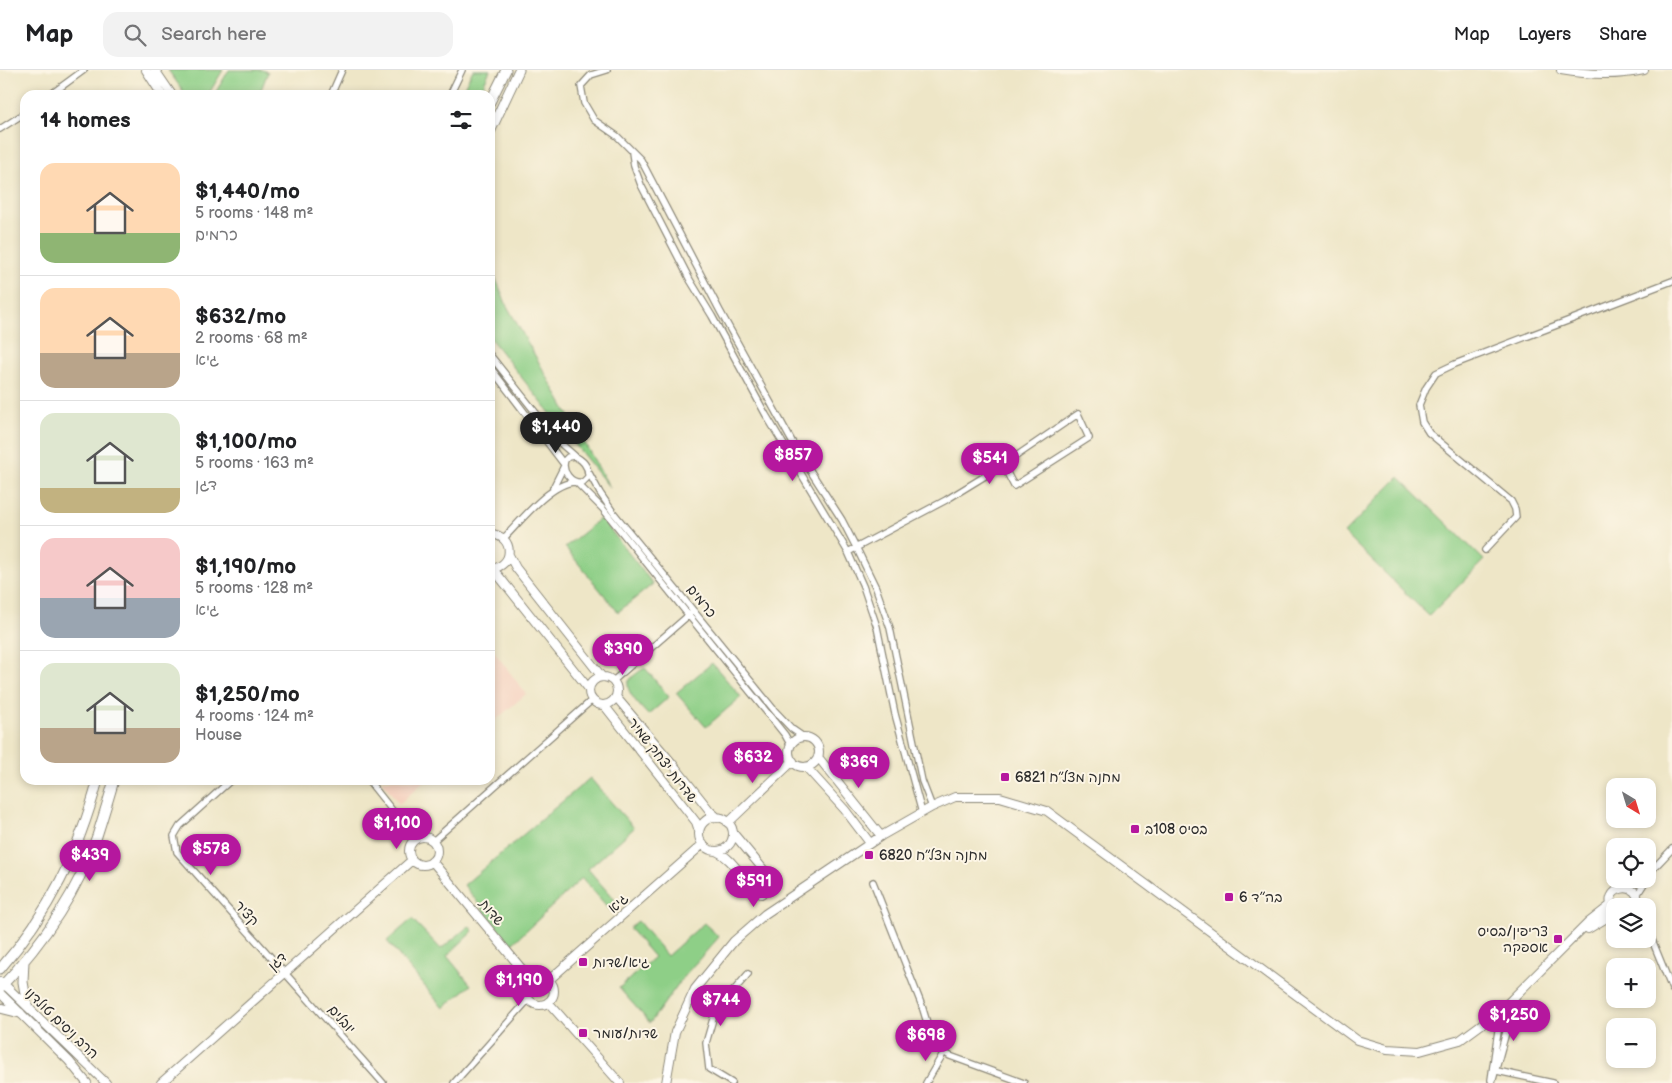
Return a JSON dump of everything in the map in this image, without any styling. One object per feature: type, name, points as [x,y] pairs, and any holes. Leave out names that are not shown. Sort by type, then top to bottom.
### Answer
[{"type":"main road","points":[[495,92],[506,70]]},
{"type":"main road","points":[[495,121],[519,70]]},
{"type":"main road","points":[[0,969],[21,944],[51,899],[66,872],[84,828],[97,785]]},
{"type":"main road","points":[[1,984],[36,948],[65,905],[97,837],[113,785]]},
{"type":"main road","points":[[24,961],[22,976],[27,1005]]},
{"type":"main road","points":[[0,1008],[20,1014]]},
{"type":"street","points":[[57,90],[84,70]]},
{"type":"street","points":[[146,70],[159,90]]},
{"type":"street","points":[[155,70],[169,90]]},
{"type":"street","points":[[333,90],[342,70]]},
{"type":"street","points":[[452,90],[462,70]]},
{"type":"street","points":[[606,70],[591,75],[581,86],[584,103],[594,120],[617,136],[641,160],[720,311],[795,447],[842,520],[876,588],[890,628],[922,781],[932,807]]},
{"type":"street","points":[[1561,70],[1607,74],[1644,70]]},
{"type":"street","points":[[0,129],[20,115]]},
{"type":"street","points":[[632,151],[634,166],[641,185],[690,280],[712,316],[766,415],[848,552],[863,586],[877,627],[895,714],[922,813]]},
{"type":"street","points":[[1485,550],[1516,517],[1516,509],[1511,501],[1428,433],[1422,422],[1419,405],[1426,388],[1436,373],[1672,281]]},
{"type":"street","points":[[495,361],[559,442],[584,463],[588,474],[585,481],[560,485],[548,494],[504,538]]},
{"type":"street","points":[[495,374],[564,464],[567,474],[576,482]]},
{"type":"street","points":[[848,552],[946,500],[1003,465],[1078,414],[1089,438],[1014,486],[1003,465]]},
{"type":"street","points":[[548,494],[559,478],[568,457],[576,457]]},
{"type":"street","name":"כרמים","points":[[588,474],[614,512],[775,711],[792,729],[805,738]]},
{"type":"street","name":"כרמים","points":[[576,482],[603,509],[784,735],[790,744],[790,749]]},
{"type":"street","points":[[495,535],[504,538],[509,549],[509,555],[516,568],[602,677]]},
{"type":"street","points":[[495,568],[504,563],[509,555]]},
{"type":"street","points":[[495,573],[589,689],[592,700],[599,705],[604,705],[616,697],[617,688],[613,681],[608,678],[602,677],[592,682],[589,689]]},
{"type":"street","points":[[613,681],[694,611]]},
{"type":"street","name":"שדרות יצחק שמיר","points":[[616,697],[710,811],[718,818]]},
{"type":"street","points":[[433,841],[592,700]]},
{"type":"street","name":"שדרות יצחק שמיר","points":[[604,705],[696,822],[700,831]]},
{"type":"street","points":[[818,757],[814,764],[806,767],[797,765],[793,762],[790,749],[795,741],[805,738],[811,739],[817,745],[818,757],[881,836]]},
{"type":"street","points":[[728,823],[793,762]]},
{"type":"street","points":[[806,767],[845,810],[870,843]]},
{"type":"street","name":"קציר","points":[[225,785],[180,826],[174,836],[177,852],[284,972]]},
{"type":"street","points":[[372,785],[415,839]]},
{"type":"street","points":[[666,1083],[675,1032],[695,990],[734,941],[765,914],[870,843],[932,807],[955,797],[1000,797],[1047,811],[1357,1040],[1387,1049],[1420,1051],[1460,1040],[1501,1010],[1572,940],[1606,916]]},
{"type":"street","points":[[718,818],[728,823],[733,833],[763,869],[770,881],[767,890],[761,894],[754,889],[728,860],[716,851],[708,849],[699,836],[701,826],[708,819],[718,818]]},
{"type":"street","points":[[716,851],[728,846],[733,833]]},
{"type":"street","points":[[424,837],[433,841],[437,852],[432,862],[422,865],[412,860],[409,849],[415,839],[424,837]]},
{"type":"street","name":"גיא","points":[[549,980],[703,844]]},
{"type":"street","points":[[1656,866],[1672,849]]},
{"type":"street","name":"דגן","points":[[161,1083],[412,860]]},
{"type":"street","name":"שדות","points":[[432,862],[531,980]]},
{"type":"street","points":[[873,882],[922,1006],[934,1046],[950,1056],[1024,1083]]},
{"type":"street","points":[[1612,898],[1614,892],[1622,888]]},
{"type":"street","points":[[1626,888],[1637,895]]},
{"type":"street","points":[[1637,898],[1641,888]]},
{"type":"street","points":[[1654,948],[1672,989]]},
{"type":"street","name":"יובלים","points":[[284,972],[383,1083]]},
{"type":"street","points":[[732,1083],[709,1069],[706,1042],[715,1012],[748,974]]},
{"type":"street","points":[[540,977],[549,980],[554,991],[553,996],[548,1002],[536,1005],[528,1000],[525,992],[531,980],[540,977]]},
{"type":"street","name":"הרב ניסים טולדנו","points":[[1,984],[27,1005],[106,1083]]},
{"type":"street","name":"הרב ניסים טולדנו","points":[[0,993],[69,1061],[88,1083]]},
{"type":"street","points":[[1492,1083],[1497,1071],[1516,995]]},
{"type":"street","points":[[454,1083],[528,1000]]},
{"type":"street","points":[[548,1002],[620,1083]]},
{"type":"street","points":[[1492,1083],[1501,1010]]},
{"type":"street","points":[[926,1083],[944,1052]]},
{"type":"street","points":[[1497,1071],[1552,1083]]},
{"type":"shaded area","points":[[495,653],[526,694],[495,721]]},
{"type":"shaded area","points":[[385,785],[420,785],[399,804]]},
{"type":"green space","points":[[168,70],[223,70],[211,90],[182,90]]},
{"type":"green space","points":[[229,70],[262,70],[268,72],[261,90],[217,90]]},
{"type":"green space","points":[[473,70],[490,70],[481,90],[463,90]]},
{"type":"green space","points":[[495,277],[507,306],[610,488],[495,344]]},
{"type":"green space","points":[[1399,477],[1484,560],[1429,616],[1344,533]]},
{"type":"green space","points":[[601,518],[653,584],[618,612],[565,547]]},
{"type":"green space","points":[[712,663],[741,697],[706,727],[676,693]]},
{"type":"green space","points":[[645,668],[669,697],[648,715],[634,699],[628,685],[632,677]]},
{"type":"green space","points":[[590,778],[634,828],[588,869],[618,904],[611,911],[582,878],[511,945],[464,885]]},
{"type":"green space","points":[[412,919],[441,949],[469,926],[473,931],[447,956],[471,985],[443,1008],[387,941]]},
{"type":"green space","points":[[638,921],[667,956],[704,923],[719,937],[684,976],[650,1023],[619,988],[654,957],[629,928]]},
{"type":"place","name":"מחנה מצל״ח 6821","points":[[1005,777]]},
{"type":"place","name":"בסיס 108ב","points":[[1135,829]]},
{"type":"place","name":"מחנה מצל״ח 6820","points":[[869,855]]},
{"type":"place","name":"בה״ד 6","points":[[1229,897]]},
{"type":"place","name":"צריפין/בסיס אספקה","points":[[1558,939]]},
{"type":"place","name":"גיא/שדות","points":[[583,962]]},
{"type":"place","name":"שדות/עומר","points":[[583,1033]]}]
